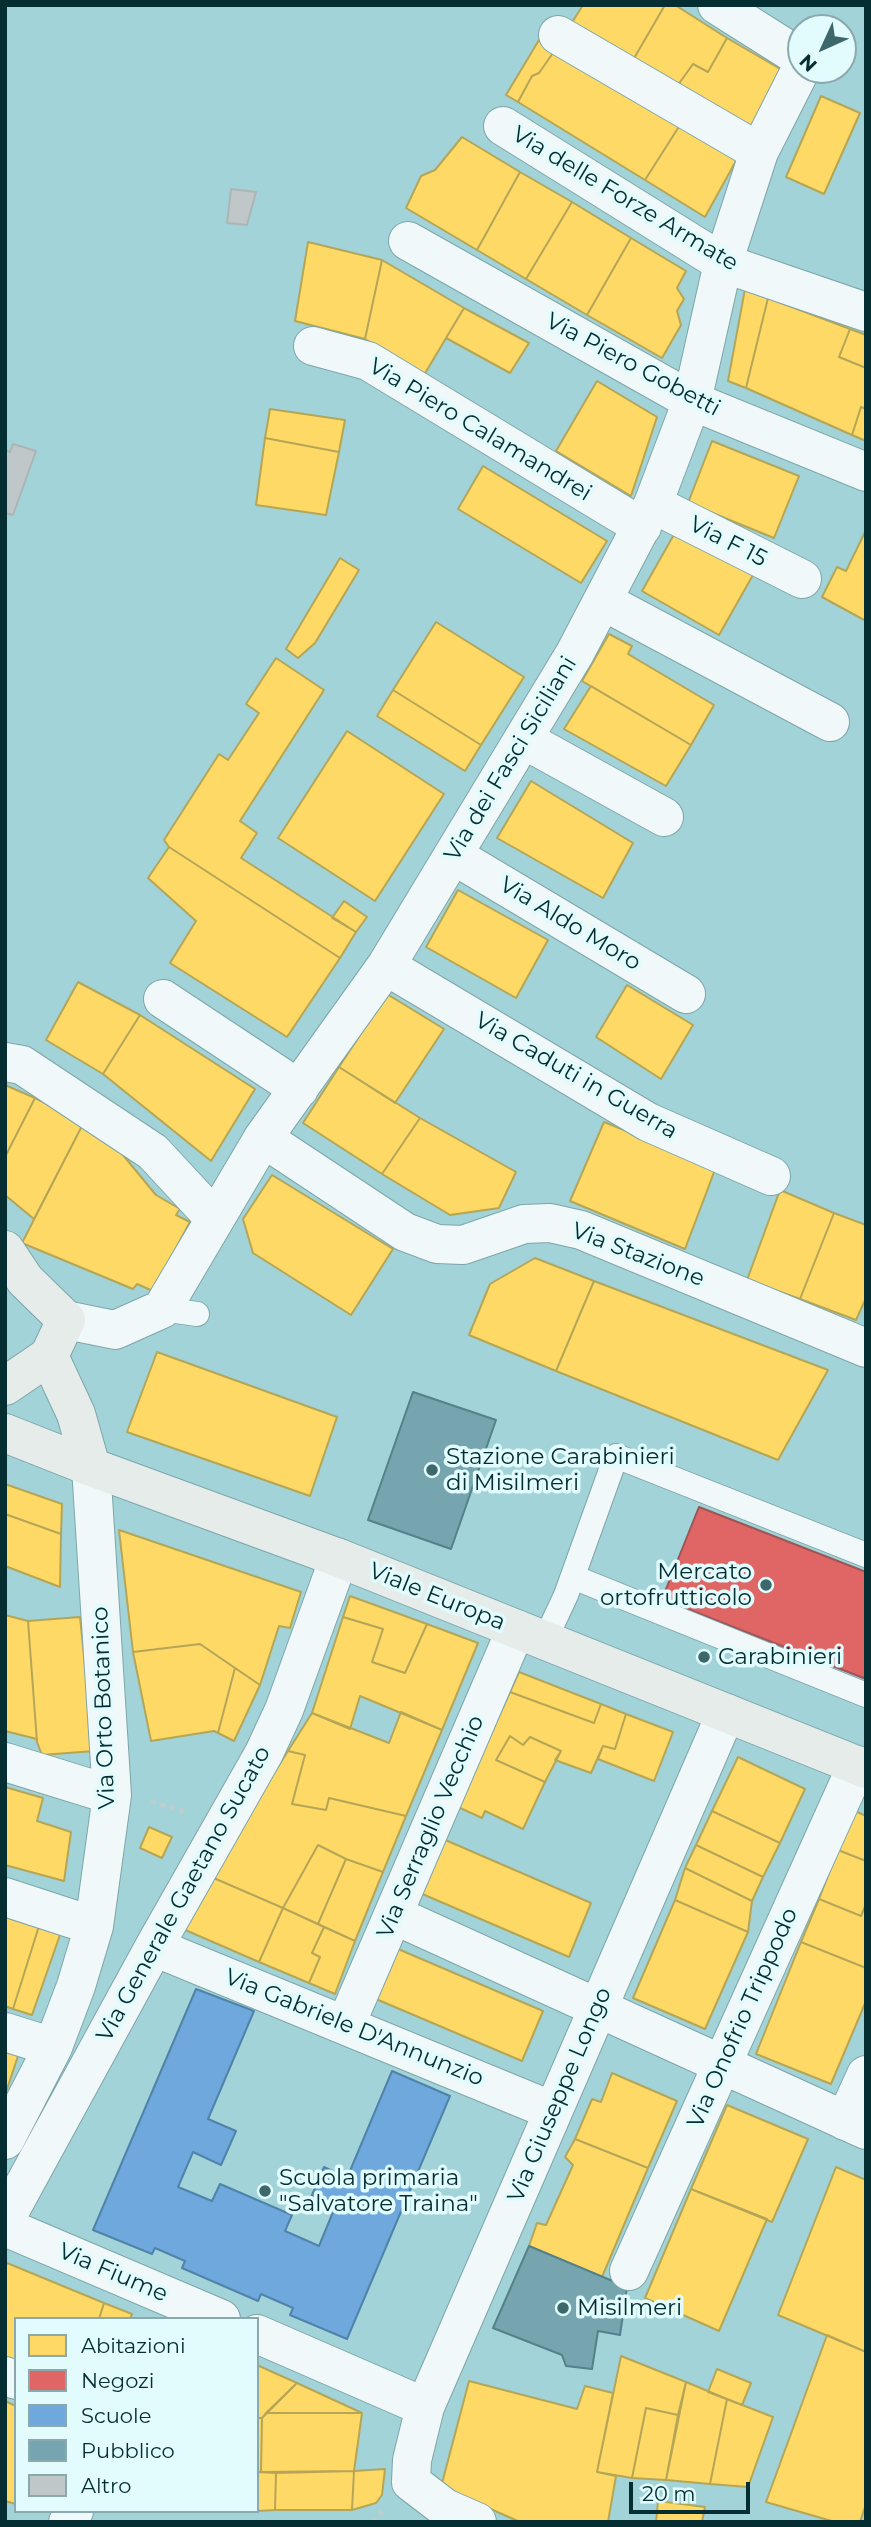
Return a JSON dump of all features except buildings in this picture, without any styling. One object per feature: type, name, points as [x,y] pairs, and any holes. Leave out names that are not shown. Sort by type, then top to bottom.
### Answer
[{"type":"main road","points":[[5,1250],[25,1280],[66,1320],[49,1356],[5,1386]]},
{"type":"main road","points":[[49,1356],[76,1414],[92,1467]]},
{"type":"main road","name":"Viale Europa","points":[[5,1433],[339,1558],[861,1767]]},
{"type":"street","points":[[717,5],[787,49]]},
{"type":"street","points":[[558,35],[759,152]]},
{"type":"street","name":"Via dei Fasci Siciliani","points":[[66,1320],[115,1330],[180,1311],[215,1219],[263,1138],[386,965],[575,653],[648,516],[692,401],[723,263],[759,152],[793,84]]},
{"type":"street","name":"Via delle Forze Armate","points":[[503,126],[723,263],[866,312]]},
{"type":"street","name":"Via Piero Gobetti","points":[[408,241],[692,401],[866,472]]},
{"type":"street","name":"Via Piero Calamandrei","points":[[313,346],[368,360],[648,516]]},
{"type":"street","name":"Via F 15","points":[[648,516],[802,579]]},
{"type":"street","points":[[603,601],[830,722]]},
{"type":"street","points":[[523,739],[664,817]]},
{"type":"street","name":"Via Aldo Moro","points":[[453,855],[686,994]]},
{"type":"street","name":"Via Caduti in Guerra","points":[[386,965],[648,1122],[771,1176]]},
{"type":"street","points":[[163,999],[299,1089]]},
{"type":"street","points":[[5,1062],[22,1065],[153,1152],[215,1219]]},
{"type":"street","name":"Via Stazione","points":[[263,1138],[405,1231],[437,1244],[463,1245],[524,1224],[550,1223],[582,1230],[866,1348]]},
{"type":"street","name":"Via Orto Botanico","points":[[5,2140],[53,2047],[76,1986],[94,1926],[112,1795],[92,1467]]},
{"type":"street","name":"Via Generale Gaetano Sucato","points":[[5,2220],[274,1732],[339,1558]]},
{"type":"street","name":"Via Serraglio Vecchio","points":[[346,2024],[394,1914],[531,1635]]},
{"type":"street","name":"Via Giuseppe Longo","points":[[477,2522],[445,2508],[411,2482],[412,2460],[425,2407],[726,1713]]},
{"type":"street","points":[[5,1762],[112,1795]]},
{"type":"street","name":"Via Onofrio Trippodo","points":[[629,2271],[721,2065],[861,1767]]},
{"type":"street","points":[[5,1897],[94,1926]]},
{"type":"street","points":[[394,1914],[855,2126],[866,2075]]},
{"type":"street","name":"Via Gabriele D'Annunzio","points":[[154,1947],[553,2111]]},
{"type":"street","points":[[5,2032],[53,2047]]},
{"type":"street","name":"Via Fiume","points":[[5,2227],[174,2310],[211,2317]]},
{"type":"street","points":[[259,2335],[425,2407]]},
{"type":"lane","points":[[531,1635],[572,1577],[616,1456],[866,1555]]},
{"type":"lane","points":[[572,1577],[866,1695]]},
{"type":"path","points":[[112,1795],[134,1796],[198,1816]]},
{"type":"place","name":"Stazione Carabinieri di Misilmeri","points":[[432,1470]]},
{"type":"place","name":"Mercato ortofrutticolo","points":[[766,1585]]},
{"type":"place","name":"Carabinieri","points":[[704,1657]]},
{"type":"place","name":"Scuola primaria \"Salvatore Traina\"","points":[[265,2191]]},
{"type":"place","name":"Misilmeri","points":[[563,2308]]}]
